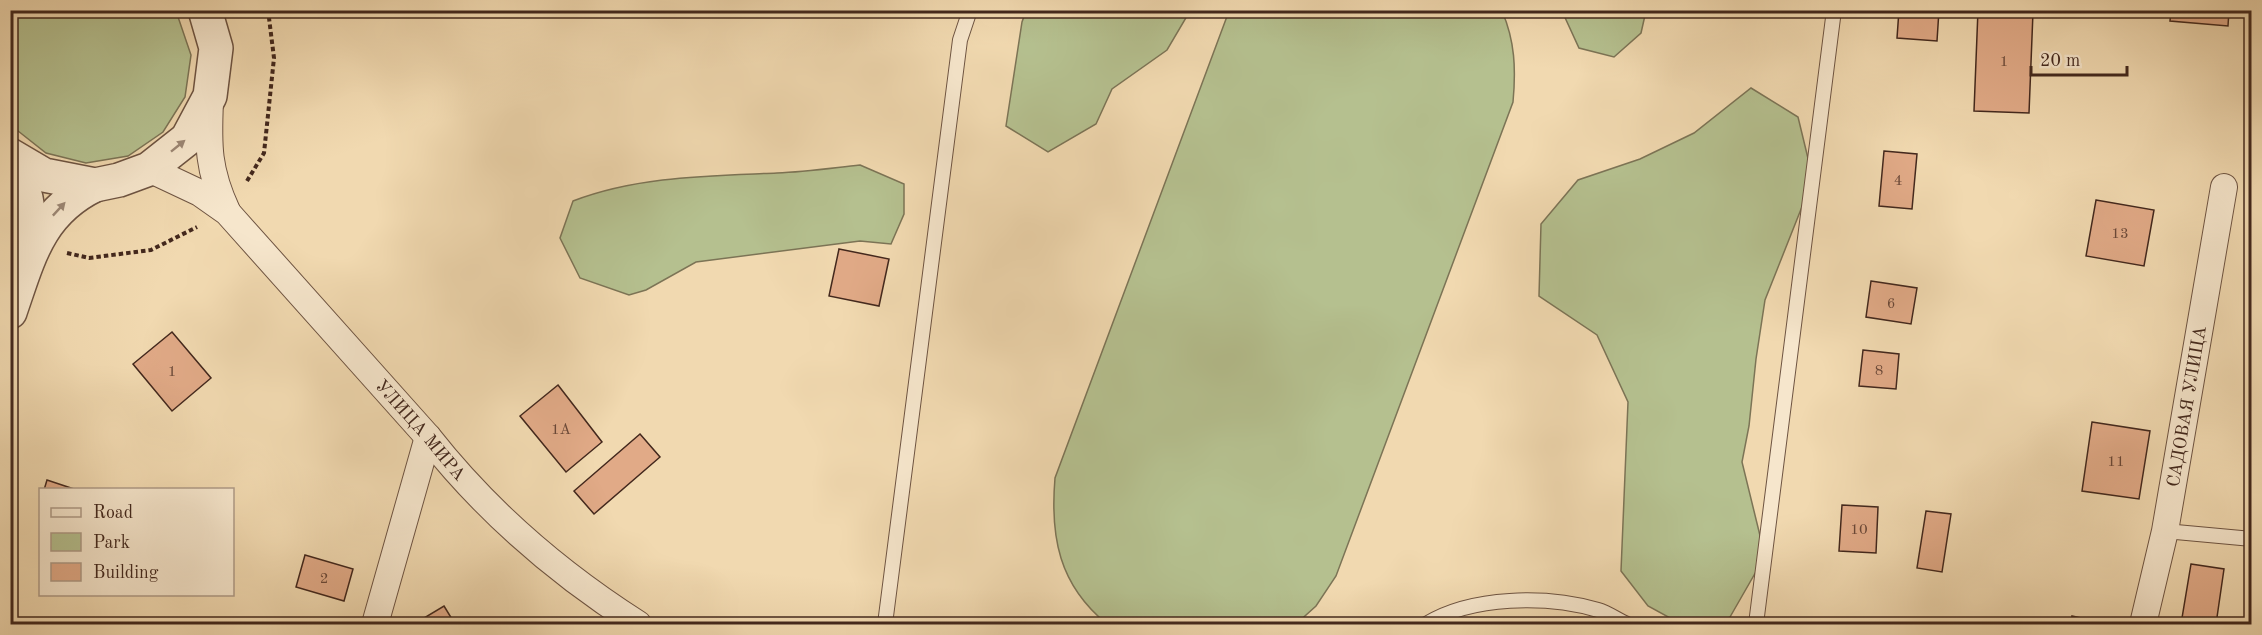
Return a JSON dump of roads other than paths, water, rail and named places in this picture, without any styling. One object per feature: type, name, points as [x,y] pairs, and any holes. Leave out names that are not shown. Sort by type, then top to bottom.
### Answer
[{"type":"street","points":[[10,312],[34,245],[46,224],[73,195],[95,185],[119,180],[149,169],[187,139],[210,96],[216,48],[205,10]]},
{"type":"street","name":"УЛИЦА МИРА","points":[[210,96],[208,141],[210,162],[214,182],[227,212]]},
{"type":"street","points":[[10,157],[44,175],[95,185]]},
{"type":"street","points":[[10,157],[26,198],[34,245]]},
{"type":"street","name":"УЛИЦА МИРА","points":[[149,169],[200,193],[227,212],[428,437],[459,476],[500,518],[598,599],[638,624]]},
{"type":"street","name":"САДОВАЯ УЛИЦА","points":[[2144,624],[2165,531],[2224,187]]},
{"type":"street","points":[[375,624],[428,437]]},
{"type":"lane","points":[[885,624],[960,40],[970,10]]},
{"type":"lane","points":[[1756,624],[1834,10]]},
{"type":"lane","points":[[2165,531],[2252,539]]},
{"type":"lane","points":[[1426,624],[1473,605],[1520,600],[1599,610],[1627,624]]}]
